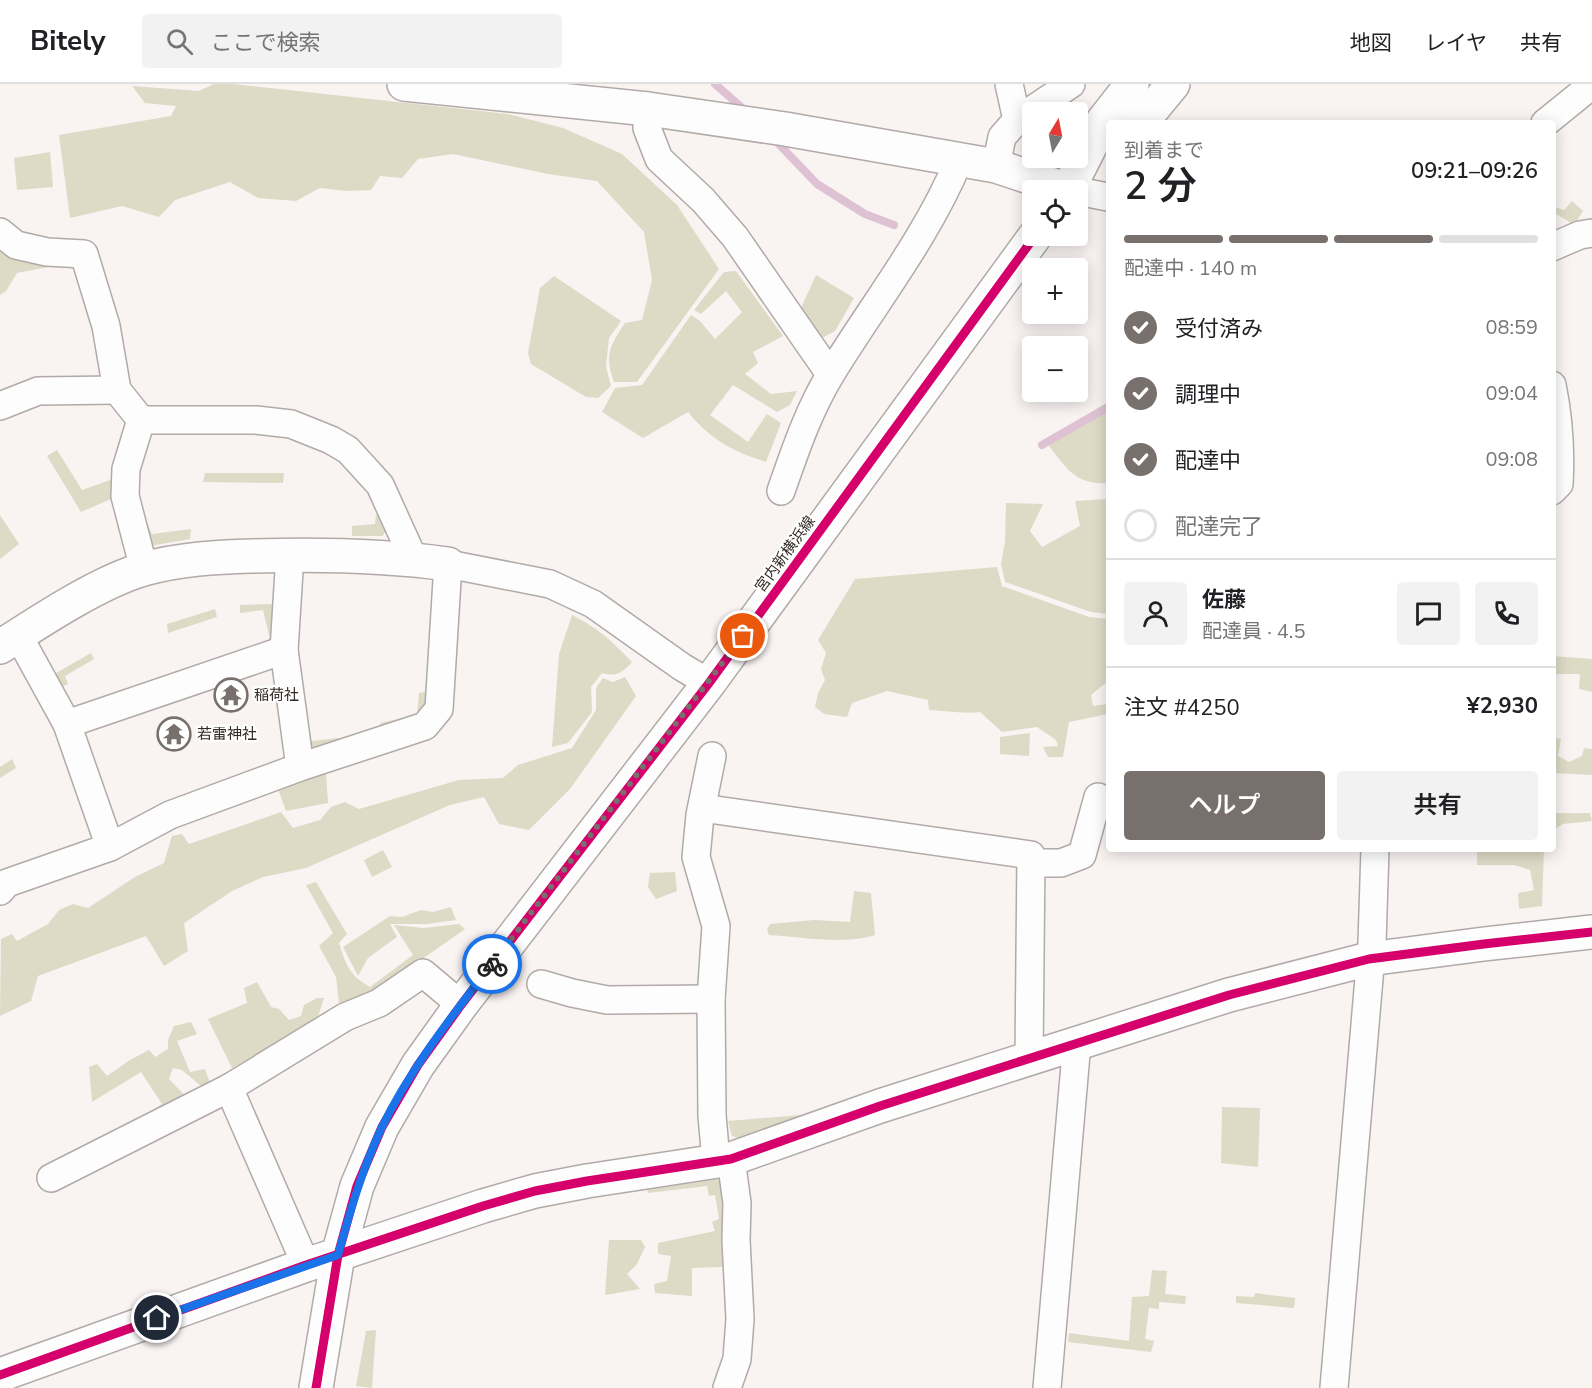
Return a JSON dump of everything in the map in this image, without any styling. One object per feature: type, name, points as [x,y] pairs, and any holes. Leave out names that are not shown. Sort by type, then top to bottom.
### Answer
[{"type":"street","points":[[416,84],[648,109],[785,129],[996,166],[1039,180]]},
{"type":"street","points":[[1009,84],[1017,120]]},
{"type":"street","points":[[996,166],[1002,137],[1017,120],[1071,84]]},
{"type":"street","points":[[1074,180],[1103,121],[1132,84]]},
{"type":"street","points":[[1143,120],[1173,84]]},
{"type":"street","points":[[1549,120],[1592,85]]},
{"type":"street","points":[[648,109],[647,128],[659,159],[703,200],[735,237],[830,374]]},
{"type":"street","points":[[781,491],[799,441],[830,374],[908,256],[947,189],[959,160]]},
{"type":"street","points":[[1081,180],[1106,160]]},
{"type":"street","points":[[1088,193],[1106,197]]},
{"type":"street","points":[[0,232],[16,245],[47,252],[84,254],[106,326],[117,390],[141,420]]},
{"type":"street","points":[[1556,245],[1580,235],[1592,233]]},
{"type":"street","name":"宮内新横浜線","points":[[316,1388],[338,1255],[357,1185],[382,1127],[418,1065],[461,1005],[709,682],[1028,246]]},
{"type":"street","points":[[0,406],[38,391],[117,390]]},
{"type":"street","points":[[1556,404],[1559,418],[1560,471],[1559,484],[1556,487]]},
{"type":"street","points":[[141,420],[256,420],[291,423],[331,440],[348,450],[380,485],[414,560]]},
{"type":"street","points":[[141,420],[126,469],[125,496],[144,569]]},
{"type":"street","points":[[110,847],[67,724],[9,641],[100,588],[144,569],[212,557],[290,555],[414,560],[448,564],[550,584],[593,603],[682,667],[709,682]]},
{"type":"street","points":[[290,555],[284,650],[300,766]]},
{"type":"street","points":[[2,881],[110,847],[170,815],[300,766],[425,726],[439,709],[448,564]]},
{"type":"street","points":[[67,724],[284,650]]},
{"type":"street","points":[[712,756],[696,857],[717,926],[711,999],[712,1115],[737,1203],[736,1240],[740,1319],[737,1359],[727,1388]]},
{"type":"street","points":[[1031,863],[1061,863],[1082,855],[1098,797]]},
{"type":"street","points":[[702,808],[1031,855],[1029,1058]]},
{"type":"street","points":[[1334,1388],[1372,943],[1375,852]]},
{"type":"street","points":[[0,1375],[306,1265],[483,1206],[535,1191],[587,1181],[723,1160],[880,1106],[1229,995],[1369,959],[1592,932]]},
{"type":"street","points":[[51,1178],[230,1088],[345,1017],[379,1003],[423,973],[461,1005]]},
{"type":"street","points":[[541,984],[607,1000],[711,999]]},
{"type":"street","points":[[1047,1388],[1077,1042]]},
{"type":"street","points":[[230,1088],[306,1265]]},
{"type":"shaded area","points":[[214,84],[233,84],[508,114],[563,128],[622,154],[677,205],[719,269],[637,382],[614,382],[609,365],[612,344],[625,323],[642,320],[652,280],[644,232],[597,181],[548,174],[453,154],[418,159],[402,178],[380,176],[371,190],[347,191],[320,188],[296,201],[258,198],[230,182],[175,200],[159,217],[122,206],[70,218],[59,135],[171,116],[176,106],[145,103],[132,86],[199,91]]},
{"type":"shaded area","points":[[50,152],[53,187],[17,190],[14,158]]},
{"type":"shaded area","points":[[1572,201],[1583,211],[1574,225],[1556,214],[1556,207],[1564,210]]},
{"type":"shaded area","points":[[0,246],[75,262],[17,273],[6,291],[0,295]]},
{"type":"shaded area","points":[[736,271],[783,336],[753,352],[758,363],[745,374],[771,394],[797,391],[790,405],[777,412],[733,385],[710,415],[748,442],[767,414],[781,423],[766,462],[723,443],[705,430],[688,412],[643,438],[602,412],[615,388],[642,385],[691,315],[700,321],[715,339],[742,312],[726,291],[701,314],[694,310],[724,272]]},
{"type":"shaded area","points":[[816,275],[854,298],[835,331],[822,338],[801,308]]},
{"type":"shaded area","points":[[554,276],[621,321],[609,338],[606,366],[611,386],[598,398],[586,397],[531,364],[528,353],[540,288]]},
{"type":"shaded area","points":[[1106,405],[1106,483],[1088,481],[1073,474],[1049,446]]},
{"type":"shaded area","points":[[57,450],[82,490],[113,479],[111,499],[81,512],[47,456]]},
{"type":"shaded area","points":[[205,473],[284,473],[283,483],[203,482]]},
{"type":"shaded area","points":[[1106,499],[1106,614],[1091,612],[1005,582],[1001,564],[1005,542],[1006,503],[1043,504],[1030,531],[1042,547],[1080,526],[1075,501]]},
{"type":"shaded area","points":[[381,514],[386,530],[383,536],[352,536],[352,526],[375,524],[376,515]]},
{"type":"shaded area","points":[[0,515],[19,544],[0,559]]},
{"type":"shaded area","points":[[146,521],[152,534],[191,529],[190,539],[150,546],[141,524]]},
{"type":"shaded area","points":[[997,567],[1002,586],[1089,617],[1106,619],[1106,683],[1091,695],[1093,706],[1106,704],[1106,714],[1069,722],[1063,757],[1048,757],[1043,747],[1058,746],[1056,740],[1037,727],[1002,732],[980,712],[929,710],[928,700],[887,691],[852,703],[847,717],[824,714],[815,707],[818,693],[825,680],[821,669],[826,653],[818,640],[855,579]]},
{"type":"shaded area","points":[[277,604],[278,632],[270,640],[263,610],[240,613],[240,605]]},
{"type":"shaded area","points":[[215,609],[217,617],[168,633],[167,624]]},
{"type":"shaded area","points":[[572,615],[590,625],[632,662],[618,673],[611,675],[602,673],[591,687],[592,712],[568,743],[552,747],[559,654]]},
{"type":"shaded area","points":[[91,653],[94,659],[65,676],[68,684],[59,688],[51,676]]},
{"type":"shaded area","points":[[1556,656],[1592,659],[1592,692],[1579,689],[1580,674],[1556,674]]},
{"type":"shaded area","points":[[625,677],[636,696],[570,789],[529,830],[499,824],[484,797],[450,805],[306,868],[263,877],[232,891],[184,923],[188,951],[164,966],[146,936],[38,976],[31,1001],[0,1016],[1,939],[12,934],[17,941],[48,924],[59,910],[73,904],[88,908],[135,877],[164,863],[172,836],[182,834],[189,844],[281,812],[293,828],[320,820],[331,807],[345,802],[359,809],[459,780],[503,778],[518,765],[572,748],[596,710],[596,688],[603,678],[613,682]]},
{"type":"shaded area","points":[[425,692],[430,701],[429,711],[382,729],[380,723],[417,715],[419,693]]},
{"type":"shaded area","points":[[1030,733],[1029,756],[1000,754],[1000,737]]},
{"type":"shaded area","points":[[339,738],[342,744],[312,751],[303,742]]},
{"type":"shaded area","points":[[1556,738],[1561,739],[1558,756],[1569,762],[1582,756],[1584,748],[1592,749],[1592,775],[1556,773]]},
{"type":"shaded area","points":[[12,759],[16,768],[0,778],[0,767]]},
{"type":"shaded area","points":[[326,773],[328,803],[286,811],[277,786]]},
{"type":"shaded area","points":[[1556,813],[1590,813],[1592,821],[1563,824],[1556,828]]},
{"type":"shaded area","points":[[383,850],[392,867],[372,877],[364,860]]},
{"type":"shaded area","points":[[1477,852],[1544,852],[1542,906],[1519,909],[1518,893],[1534,890],[1530,870],[1514,865],[1477,865]]},
{"type":"shaded area","points":[[675,872],[677,891],[656,899],[648,887],[650,873]]},
{"type":"shaded area","points":[[316,882],[347,934],[339,943],[346,963],[357,978],[370,987],[413,955],[394,925],[424,928],[459,924],[465,929],[368,997],[339,1003],[336,977],[319,946],[333,933],[306,885]]},
{"type":"shaded area","points":[[854,891],[871,893],[875,935],[837,940],[769,935],[767,930],[770,924],[814,920],[850,922]]},
{"type":"shaded area","points":[[451,907],[456,920],[427,924],[390,924],[397,937],[368,958],[358,976],[343,947],[390,916],[402,917],[421,910],[433,912]]},
{"type":"shaded area","points":[[257,982],[271,1007],[279,1009],[289,1020],[301,1016],[304,1005],[317,998],[324,998],[317,1020],[232,1068],[208,1019],[247,1003],[244,988]]},
{"type":"shaded area","points":[[191,1022],[197,1034],[177,1041],[190,1072],[205,1069],[210,1083],[201,1086],[182,1070],[173,1068],[169,1079],[188,1099],[118,1135],[162,1104],[141,1072],[92,1102],[89,1067],[97,1064],[107,1076],[149,1050],[155,1057],[168,1049],[168,1040],[174,1026]]},
{"type":"shaded area","points":[[1222,1107],[1260,1108],[1258,1167],[1221,1163]]},
{"type":"shaded area","points":[[801,1115],[802,1123],[747,1141],[732,1136],[728,1121]]},
{"type":"shaded area","points":[[719,1179],[727,1219],[723,1267],[692,1268],[692,1296],[655,1293],[654,1284],[667,1281],[671,1256],[658,1254],[658,1243],[715,1231],[712,1222],[719,1219],[715,1195],[709,1196],[707,1186],[648,1193],[647,1190]]},
{"type":"shaded area","points":[[609,1240],[641,1240],[645,1247],[637,1264],[627,1274],[640,1289],[605,1295]]},
{"type":"shaded area","points":[[1152,1270],[1167,1271],[1165,1294],[1186,1296],[1185,1304],[1159,1302],[1159,1309],[1149,1308],[1145,1339],[1154,1341],[1151,1352],[1068,1342],[1069,1333],[1129,1341],[1132,1297],[1149,1296]]},
{"type":"shaded area","points":[[1255,1293],[1295,1298],[1294,1308],[1236,1303],[1236,1296],[1254,1297]]},
{"type":"shaded area","points":[[376,1330],[372,1388],[356,1386],[366,1331]]},
{"type":"waterway","points":[[715,84],[748,113]]},
{"type":"waterway","points":[[773,138],[817,184],[865,214],[894,225]]},
{"type":"waterway","points":[[1042,445],[1106,408]]},
{"type":"cycle path","points":[[316,1388],[338,1255],[357,1186],[382,1127],[418,1065],[461,1005],[709,683],[1028,246]]},
{"type":"cycle path","points":[[0,1375],[306,1265],[483,1206],[535,1191],[587,1181],[731,1159],[880,1106],[1229,995],[1369,959],[1592,932]]},
{"type":"way so far","points":[[492,964],[743,636]]},
{"type":"place","name":"稲荷社","points":[[231,695]]},
{"type":"place","name":"若雷神社","points":[[174,734]]},
{"type":"route","points":[[157,1318],[338,1255],[357,1185],[382,1127],[418,1065],[492,964]]}]
